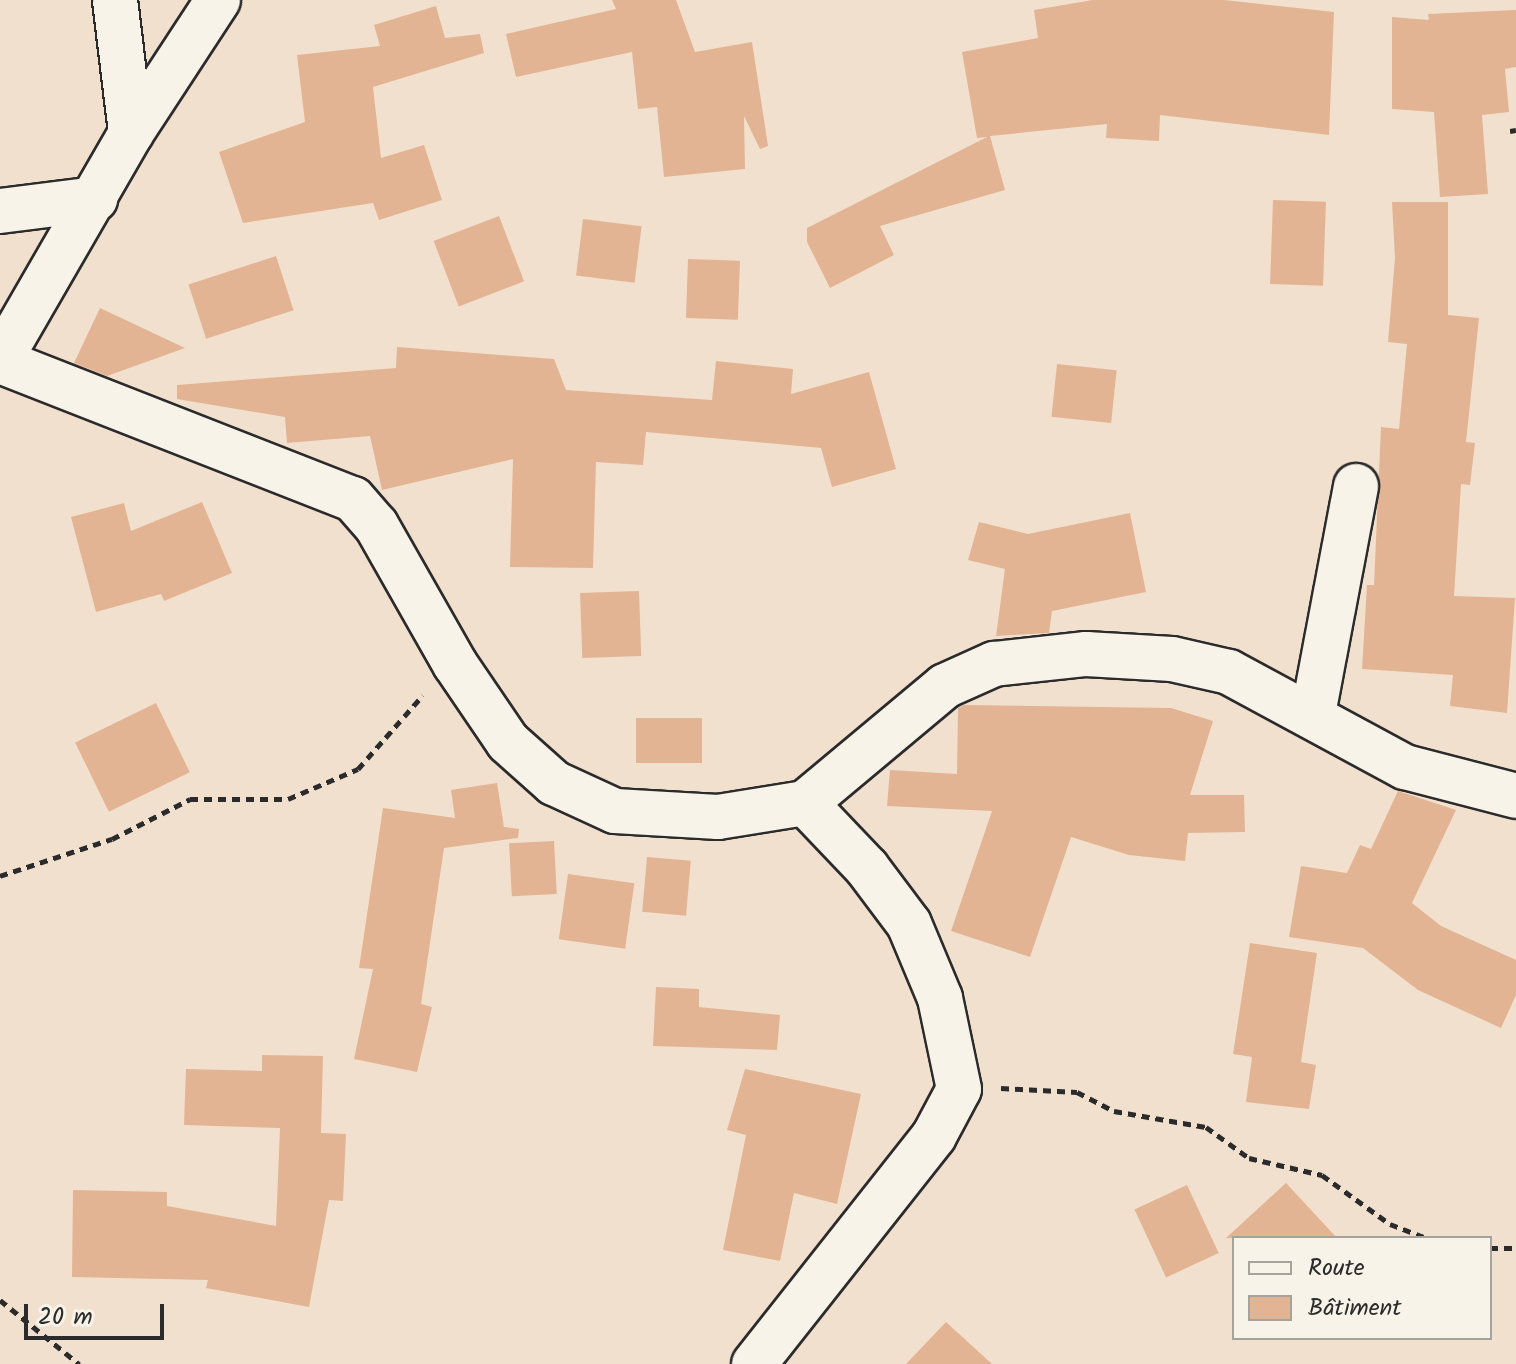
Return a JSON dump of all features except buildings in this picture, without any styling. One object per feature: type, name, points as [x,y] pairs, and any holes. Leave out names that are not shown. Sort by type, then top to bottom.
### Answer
[{"type":"street","points":[[115,0],[131,133]]},
{"type":"street","points":[[222,1],[131,133],[0,360],[353,499],[376,525],[455,664],[508,742],[554,783],[615,811],[718,817],[805,803],[945,686],[994,664],[1086,654],[1172,659],[1229,672],[1313,714],[1405,767],[1516,796]]},
{"type":"street","points":[[0,211],[95,199]]},
{"type":"street","points":[[1313,714],[1356,486]]},
{"type":"street","points":[[754,1364],[934,1136],[959,1089],[940,998],[909,924],[867,868],[805,803]]},
{"type":"path","points":[[0,876],[112,839],[190,799],[288,799],[358,769],[455,664]]},
{"type":"path","points":[[959,1089],[1077,1092],[1114,1111],[1206,1127],[1249,1158],[1322,1175],[1390,1224],[1422,1236]]},
{"type":"path","points":[[1492,1248],[1516,1248]]},
{"type":"path","points":[[0,1300],[79,1364]]}]
